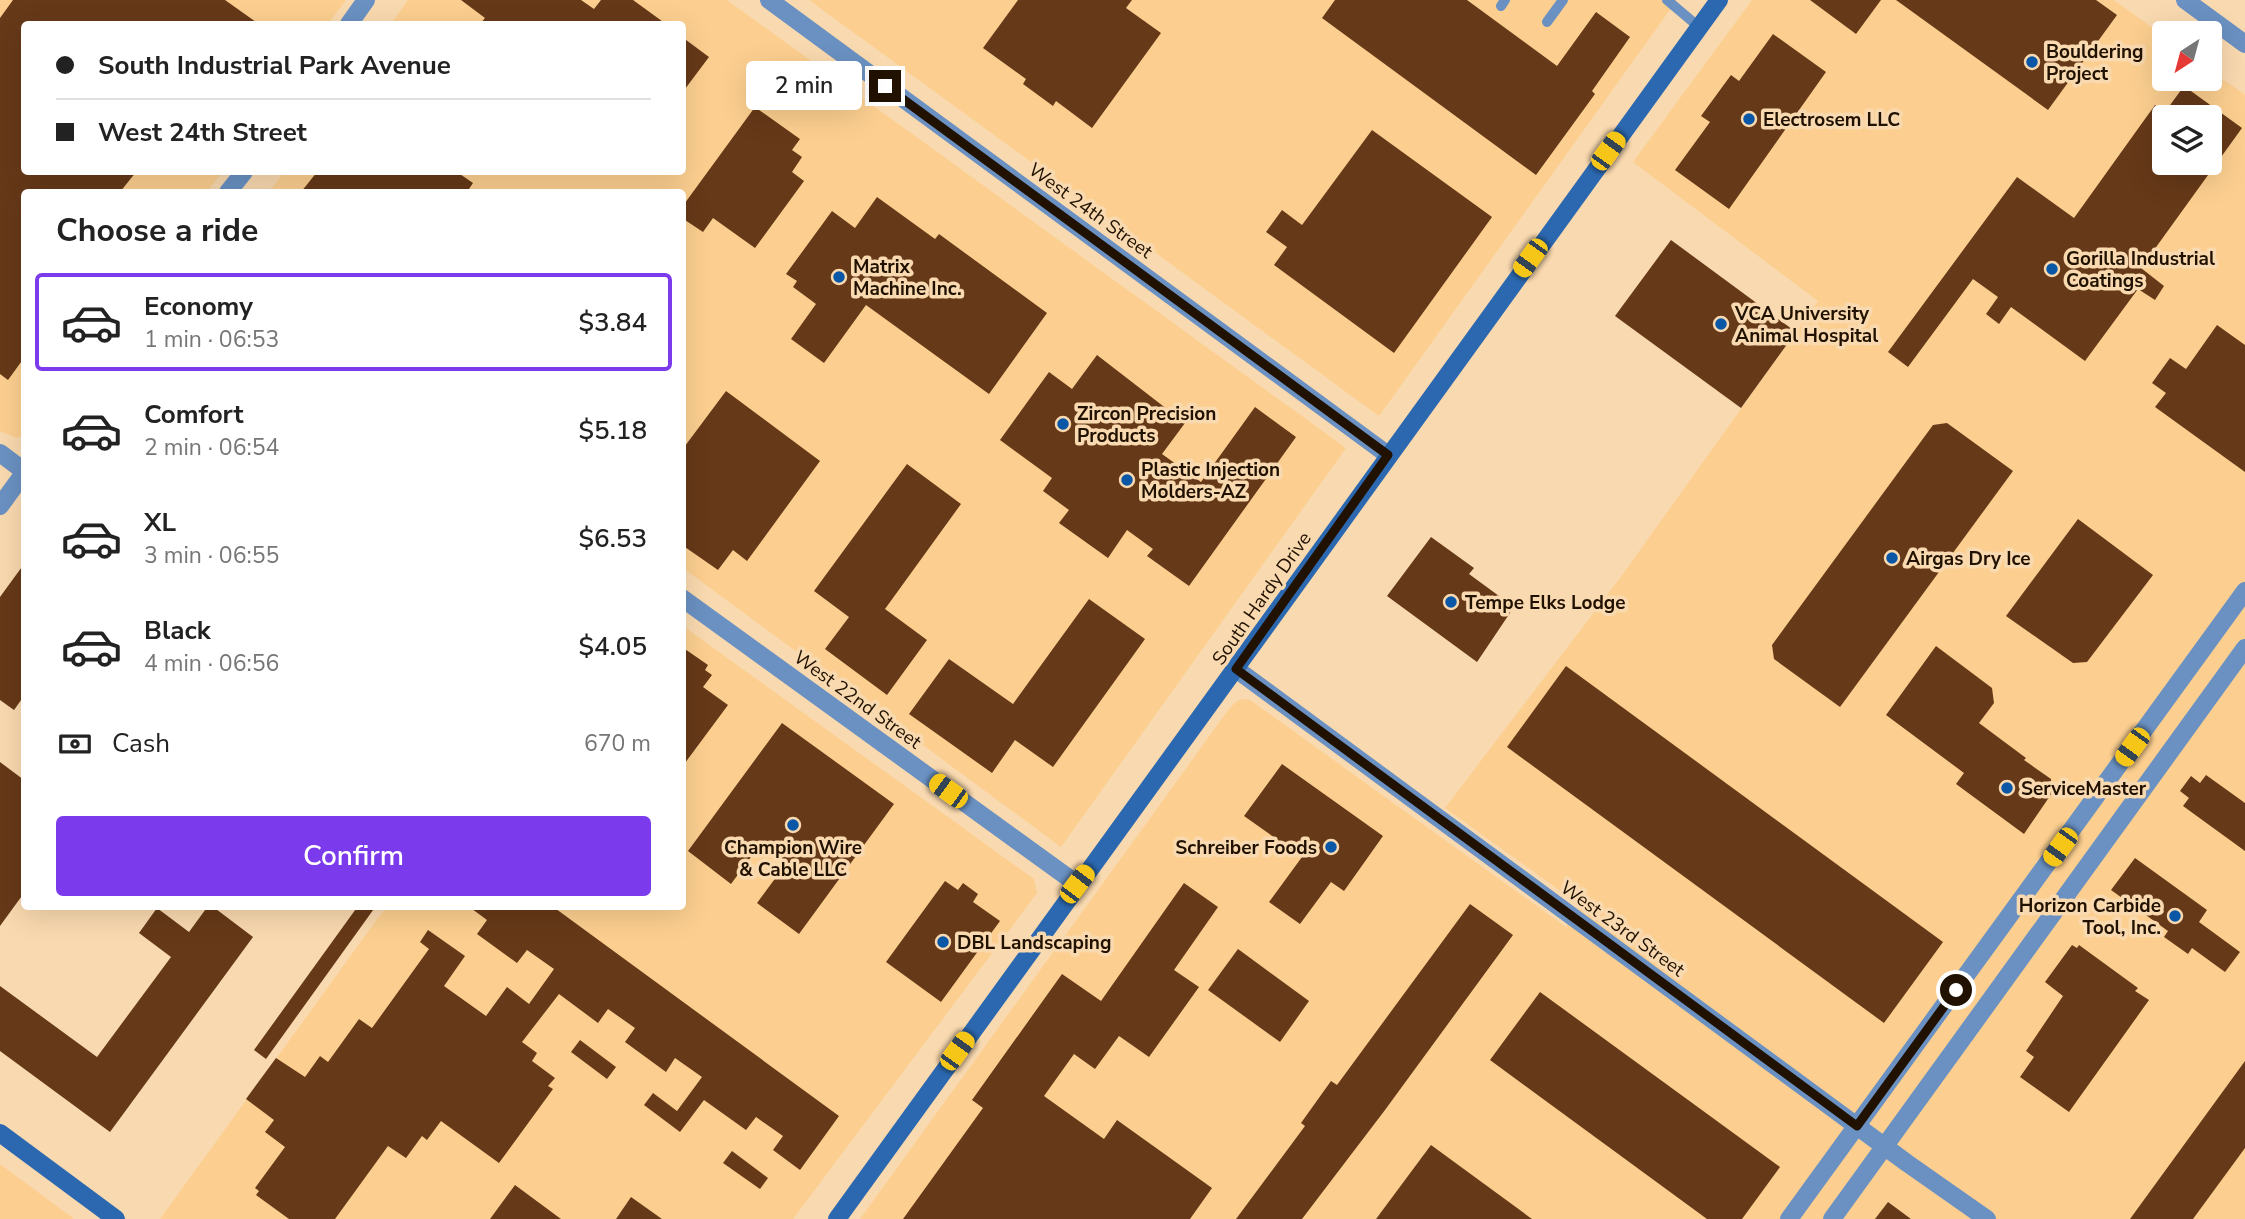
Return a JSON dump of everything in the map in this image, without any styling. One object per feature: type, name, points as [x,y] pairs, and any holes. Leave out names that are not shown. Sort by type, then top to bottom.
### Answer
[{"type":"street","points":[[351,21],[366,0]]},
{"type":"street","name":"West 24th Street","points":[[769,0],[1388,455]]},
{"type":"street","name":"South Hardy Drive","points":[[837,1219],[1719,0]]},
{"type":"street","points":[[2185,0],[2245,44]]},
{"type":"street","points":[[230,189],[242,175]]},
{"type":"street","points":[[0,453],[21,470]]},
{"type":"street","points":[[0,506],[21,476]]},
{"type":"street","points":[[1790,1219],[2245,591]]},
{"type":"street","name":"West 22nd Street","points":[[686,601],[1077,884]]},
{"type":"street","points":[[1832,1219],[2245,648]]},
{"type":"street","name":"West 23rd Street","points":[[1236,669],[1987,1219]]},
{"type":"street","points":[[0,1133],[116,1219]]},
{"type":"lane","points":[[1547,22],[1563,0]]},
{"type":"lane","points":[[1667,0],[1699,27]]},
{"type":"shaded area","points":[[0,0],[346,0],[330,21],[21,21],[21,175],[220,175],[209,189],[21,189],[21,437],[16,438],[0,431]]},
{"type":"shaded area","points":[[408,0],[727,0],[1346,448],[1061,847],[686,570],[686,189],[271,189],[282,175],[686,175],[686,21],[393,21]]},
{"type":"shaded area","points":[[809,0],[1677,0],[1379,416]]},
{"type":"shaded area","points":[[1752,0],[2114,0],[2152,28],[2152,91],[2222,91],[2222,79],[2245,95],[2245,1219],[860,1219],[1237,701],[1250,700],[1566,927],[1580,905],[1445,808],[1620,578],[1818,301],[1633,162]]},
{"type":"shaded area","points":[[686,628],[1034,879],[1037,893],[793,1219],[160,1219],[384,910],[686,910]]},
{"type":"shaded area","points":[[0,1164],[74,1219],[0,1219]]},
{"type":"building","points":[[13,0],[225,0],[255,21],[21,21],[21,175],[134,175],[122,189],[21,189],[21,362],[8,380],[0,374],[0,18]]},
{"type":"building","points":[[461,0],[581,0],[594,9],[601,0],[633,0],[662,21],[482,21],[485,18]]},
{"type":"building","points":[[1018,0],[1132,0],[1126,8],[1161,33],[1092,128],[1056,101],[1053,106],[1023,84],[1026,79],[983,48]]},
{"type":"building","points":[[1335,0],[1467,0],[1557,66],[1596,12],[1630,37],[1592,91],[1595,94],[1536,175],[1322,18]]},
{"type":"building","points":[[1810,0],[1881,0],[1856,34]]},
{"type":"building","name":"Bouldering Project","points":[[1896,0],[2096,0],[2117,15],[2048,110]]},
{"type":"building","name":"Electrosem LLC","points":[[1773,34],[1826,72],[1729,209],[1675,170],[1710,122],[1701,116],[1731,75],[1739,81]]},
{"type":"building","points":[[686,40],[709,57],[686,88]]},
{"type":"building","points":[[2180,91],[2191,91],[2210,105],[2170,105]]},
{"type":"building","points":[[755,107],[800,139],[792,150],[802,157],[792,172],[804,181],[755,248],[713,218],[703,232],[686,221],[686,202]]},
{"type":"building","points":[[2152,109],[2152,175],[2208,175],[2141,268],[2164,286],[2155,300],[2138,289],[2085,361],[2011,307],[1999,324],[1986,314],[1998,297],[1973,279],[1908,367],[1888,352],[2017,177],[2074,218]]},
{"type":"building","points":[[2222,114],[2242,128],[2222,156]]},
{"type":"building","points":[[1372,130],[1492,217],[1394,353],[1274,265],[1287,247],[1266,232],[1282,210],[1302,225]]},
{"type":"building","points":[[315,175],[461,175],[473,183],[469,189],[303,189]]},
{"type":"building","points":[[877,197],[935,239],[939,234],[1047,313],[989,394],[866,305],[824,363],[791,339],[816,304],[793,287],[797,281],[786,274],[832,211],[855,228]]},
{"type":"building","name":"VCA University Animal Hospital","points":[[1671,240],[1796,332],[1741,408],[1615,316]]},
{"type":"building","points":[[2217,325],[2245,345],[2245,472],[2155,407],[2166,393],[2152,383],[2170,358],[2186,369]]},
{"type":"building","points":[[1097,355],[1185,423],[1162,454],[1201,482],[1255,407],[1296,437],[1189,586],[1147,556],[1153,549],[1127,530],[1108,558],[1059,523],[1069,510],[1043,491],[1052,478],[1000,440],[1049,372],[1072,389]]},
{"type":"building","points":[[726,391],[820,461],[747,561],[733,550],[718,570],[686,548],[686,445]]},
{"type":"building","name":"Airgas Dry Ice","points":[[1947,423],[2013,471],[1840,707],[1774,659],[1772,645],[1933,425]]},
{"type":"building","points":[[907,464],[961,504],[885,609],[927,640],[887,695],[825,649],[849,617],[814,591]]},
{"type":"building","points":[[2078,519],[2153,575],[2087,662],[2073,663],[2006,616]]},
{"type":"building","name":"Tempe Elks Lodge","points":[[1431,537],[1474,568],[1469,574],[1514,607],[1477,662],[1387,596]]},
{"type":"building","points":[[21,568],[21,700],[14,710],[0,700],[0,597]]},
{"type":"building","points":[[1089,599],[1145,639],[1053,767],[1015,740],[992,773],[909,714],[949,659],[1013,704]]},
{"type":"building","points":[[1936,646],[1992,688],[1994,703],[1979,723],[2051,779],[2052,793],[2024,834],[1956,784],[1964,773],[1886,715]]},
{"type":"building","points":[[686,650],[708,665],[705,670],[712,675],[703,687],[728,705],[686,762]]},
{"type":"building","points":[[1566,666],[1943,942],[1884,1023],[1507,747]]},
{"type":"building","name":"Champion Wire & Cable LLC","points":[[782,723],[894,804],[799,934],[757,903],[785,865],[759,846],[731,884],[688,851]]},
{"type":"building","points":[[0,762],[21,778],[21,897],[0,926]]},
{"type":"building","name":"Schreiber Foods","points":[[1282,764],[1383,836],[1344,891],[1331,882],[1300,924],[1269,902],[1302,857],[1244,816]]},
{"type":"building","points":[[2206,775],[2245,803],[2245,851],[2183,806],[2189,798],[2180,791],[2191,776],[2200,783]]},
{"type":"building","name":"Horizon Carbide Tool, Inc.","points":[[2135,858],[2207,910],[2199,922],[2240,952],[2225,972],[2192,948],[2188,954],[2164,937],[2168,931],[2111,890]]},
{"type":"building","name":"DBL Landscaping","points":[[945,881],[958,890],[963,883],[978,894],[973,902],[1000,921],[941,1002],[886,962]]},
{"type":"building","points":[[1184,883],[1218,907],[1174,970],[1199,987],[1149,1057],[1119,1036],[1095,1069],[1074,1054],[1044,1096],[1104,1139],[1117,1120],[1212,1188],[1190,1219],[903,1219],[983,1108],[972,1100],[1062,974],[1101,1001]]},
{"type":"building","points":[[1470,904],[1513,935],[1385,1110],[1302,1219],[1236,1219],[1305,1126],[1301,1123],[1331,1081],[1337,1085]]},
{"type":"building","points":[[156,910],[160,910],[189,932],[205,910],[217,910],[253,937],[110,1132],[0,1051],[0,986],[97,1057],[171,957],[139,933]]},
{"type":"building","points":[[355,910],[373,910],[266,1059],[254,1050]]},
{"type":"building","points":[[473,910],[557,910],[839,1116],[800,1170],[773,1150],[783,1136],[756,1117],[746,1130],[704,1100],[680,1132],[644,1105],[653,1093],[677,1111],[702,1077],[675,1058],[666,1072],[625,1042],[635,1028],[608,1009],[598,1023],[559,994],[522,1042],[537,1053],[532,1061],[555,1078],[548,1086],[553,1089],[499,1163],[441,1121],[427,1140],[422,1136],[406,1158],[388,1146],[335,1219],[289,1219],[256,1195],[259,1191],[255,1188],[285,1147],[265,1132],[274,1120],[246,1099],[276,1058],[305,1077],[320,1056],[328,1062],[359,1019],[372,1028],[429,949],[420,942],[428,930],[465,956],[444,986],[486,1016],[507,987],[529,1004],[554,969],[527,950],[517,963],[477,934],[487,920]]},
{"type":"building","points":[[2072,945],[2077,948],[2079,945],[2138,988],[2135,991],[2149,1000],[2069,1112],[2020,1077],[2034,1057],[2026,1051],[2063,996],[2045,982]]},
{"type":"building","points":[[1238,949],[1309,1001],[1280,1042],[1208,990]]},
{"type":"building","points":[[1540,992],[1780,1167],[1742,1219],[1707,1219],[1490,1060]]},
{"type":"building","points":[[580,1040],[616,1067],[607,1079],[571,1052]]},
{"type":"building","points":[[2245,1061],[2245,1148],[2193,1219],[2130,1219]]},
{"type":"building","points":[[1431,1145],[1532,1219],[1376,1219]]},
{"type":"building","points":[[732,1151],[768,1178],[760,1189],[723,1163]]},
{"type":"building","points":[[515,1185],[561,1219],[490,1219]]},
{"type":"building","points":[[631,1197],[662,1219],[616,1219]]},
{"type":"building","points":[[1888,1202],[1911,1219],[1875,1219]]},
{"type":"place","name":"Bouldering Project","points":[[2032,62]]},
{"type":"place","name":"Electrosem LLC","points":[[1749,119]]},
{"type":"place","name":"Gorilla Industrial Coatings","points":[[2052,269]]},
{"type":"place","name":"Matrix Machine Inc.","points":[[839,277]]},
{"type":"place","name":"VCA University Animal Hospital","points":[[1721,324]]},
{"type":"place","name":"Zircon Precision Products","points":[[1063,424]]},
{"type":"place","name":"Plastic Injection Molders-AZ","points":[[1127,480]]},
{"type":"place","name":"Airgas Dry Ice","points":[[1892,558]]},
{"type":"place","name":"Tempe Elks Lodge","points":[[1451,602]]},
{"type":"place","name":"ServiceMaster","points":[[2007,788]]},
{"type":"place","name":"Champion Wire & Cable LLC","points":[[793,825]]},
{"type":"place","name":"Schreiber Foods","points":[[1331,847]]},
{"type":"place","name":"Horizon Carbide Tool, Inc.","points":[[2175,916]]},
{"type":"place","name":"DBL Landscaping","points":[[943,942]]},
{"type":"route","points":[[885,86],[1388,455],[1236,669],[1857,1126],[1956,990]]}]
